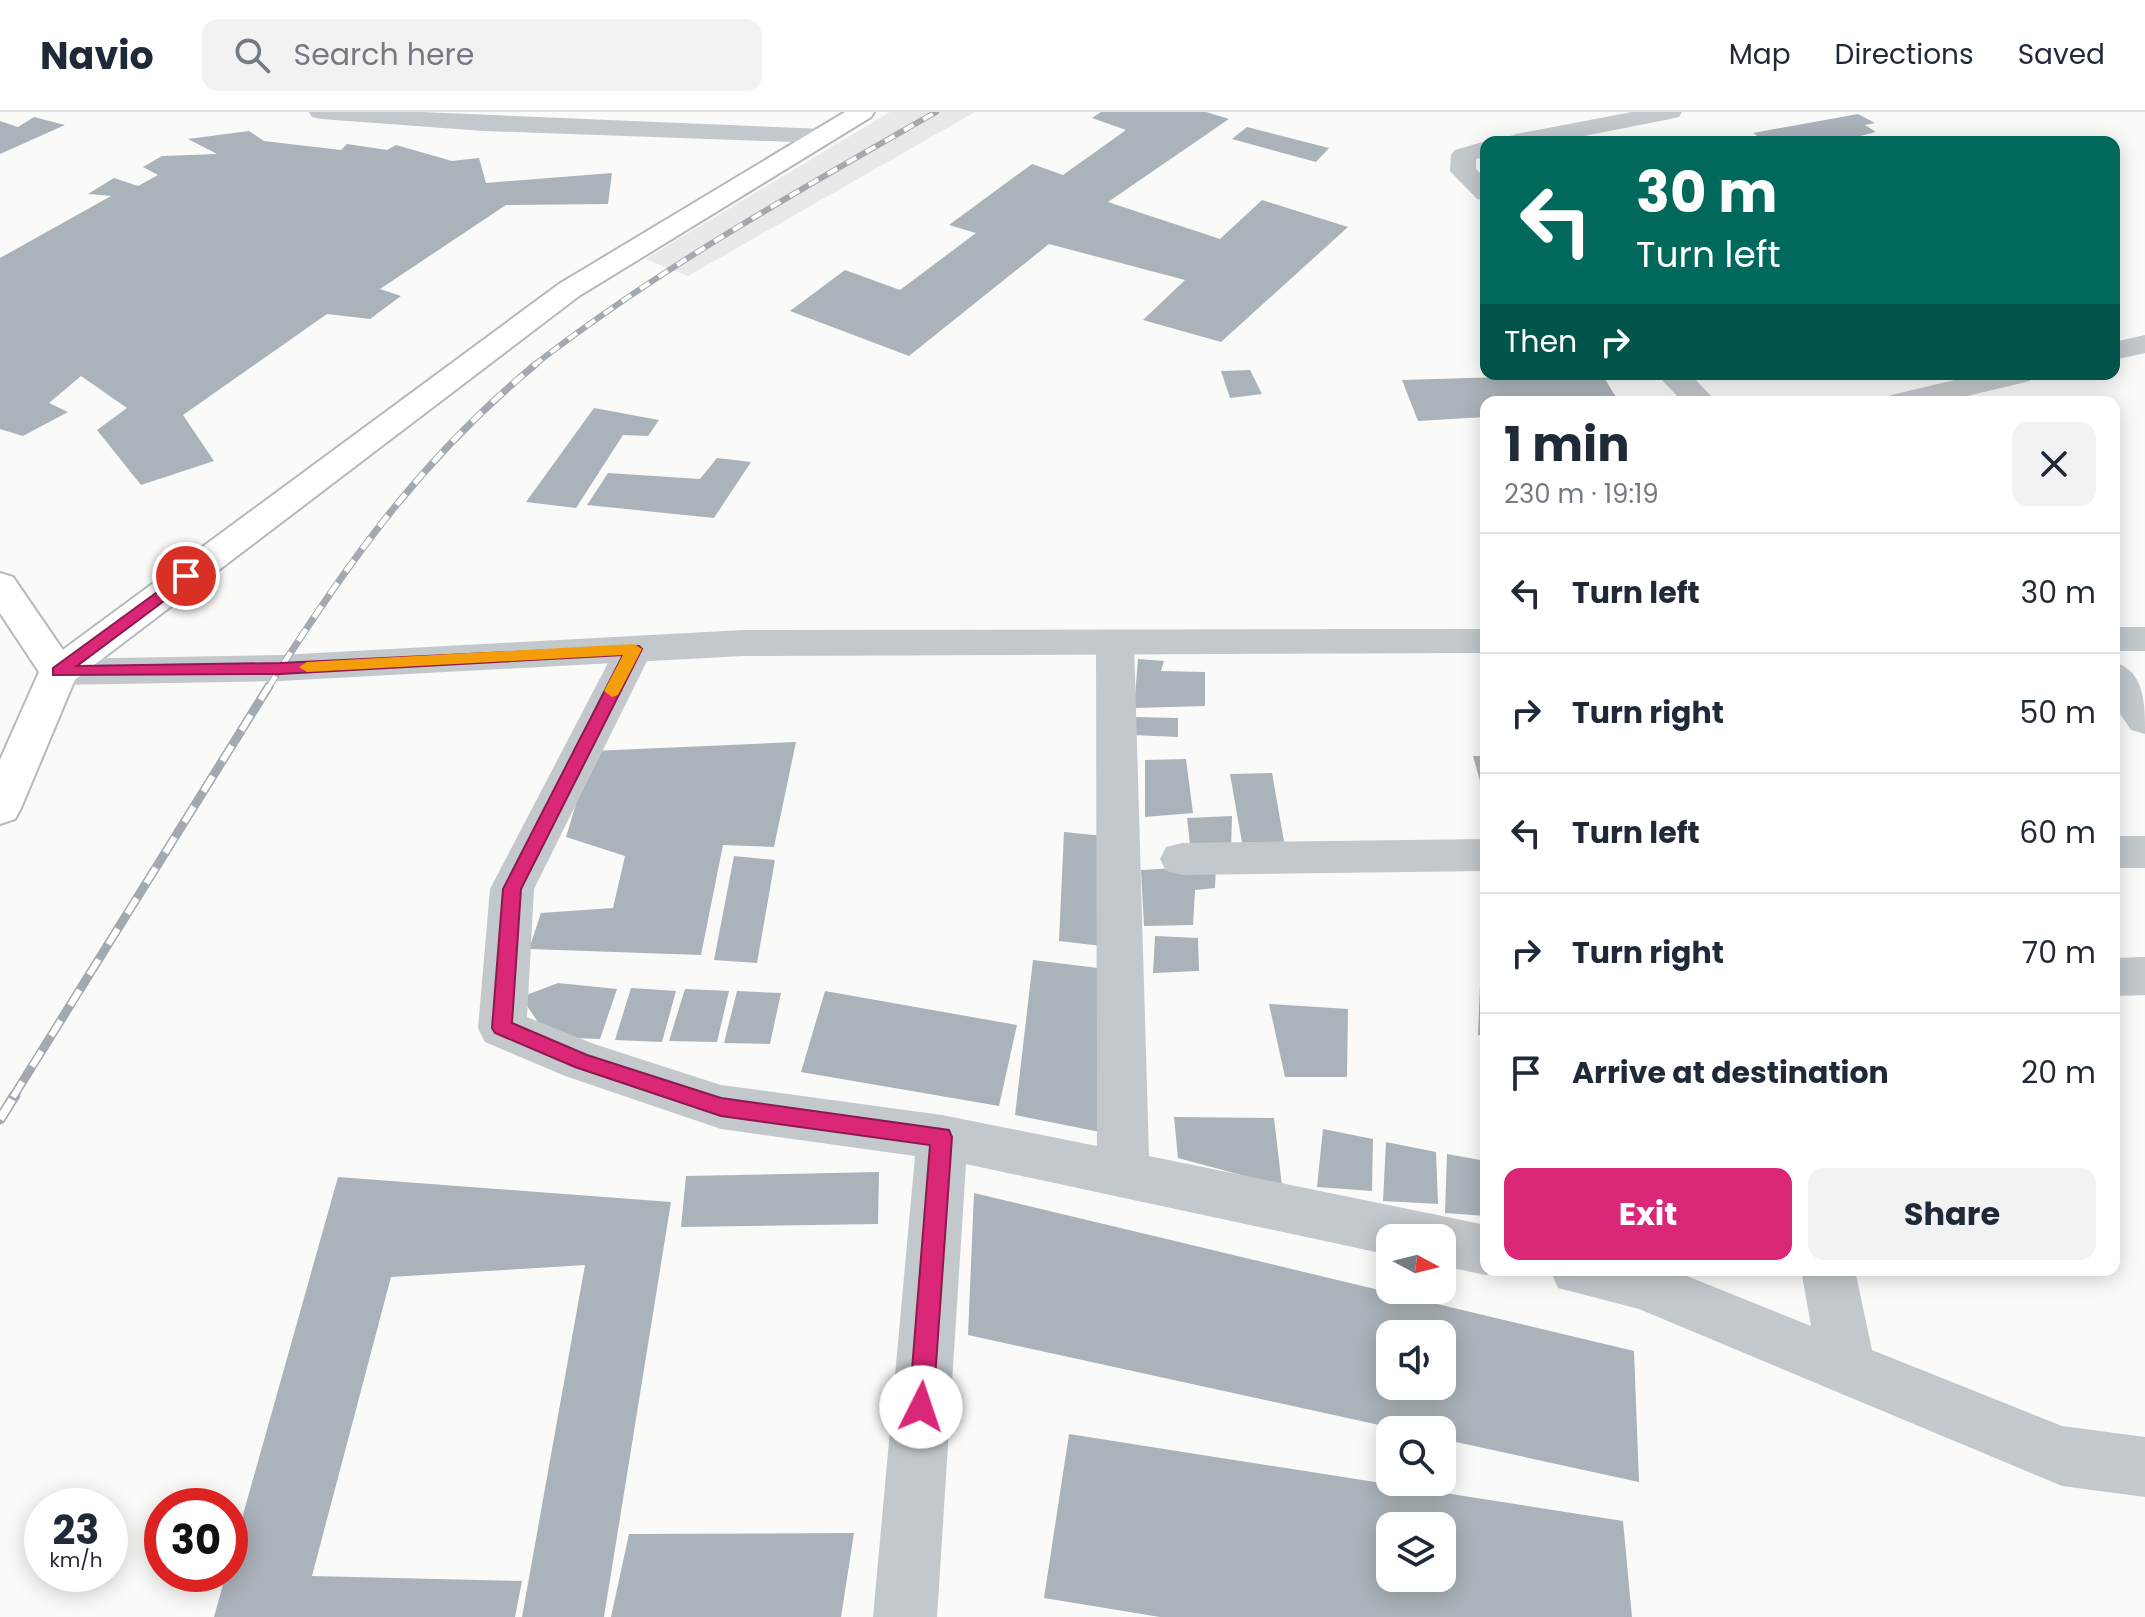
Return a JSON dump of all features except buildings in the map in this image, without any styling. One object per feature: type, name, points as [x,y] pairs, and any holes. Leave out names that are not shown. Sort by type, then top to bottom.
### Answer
[{"type":"main road","points":[[0,808],[59,672],[569,290],[862,112]]},
{"type":"main road","points":[[0,585],[59,672]]},
{"type":"street","points":[[321,112],[484,124],[822,136]]},
{"type":"street","points":[[1547,136],[1670,112]]},
{"type":"street","points":[[1480,151],[1464,155],[1463,171],[1480,187]]},
{"type":"street","points":[[2120,350],[2145,344]]},
{"type":"street","points":[[1678,380],[1695,396]]},
{"type":"street","points":[[1927,396],[1994,380]]},
{"type":"street","points":[[2120,639],[2145,639]]},
{"type":"street","points":[[59,672],[280,668],[743,643],[1480,641]]},
{"type":"street","points":[[1115,642],[1123,1173]]},
{"type":"street","points":[[634,649],[512,889],[502,1028],[582,1061],[721,1107],[942,1137],[1376,1227]]},
{"type":"street","points":[[2120,684],[2145,720]]},
{"type":"street","points":[[2120,852],[2145,852]]},
{"type":"street","points":[[1182,859],[1480,855]]},
{"type":"street","points":[[2120,977],[2145,976]]},
{"type":"street","points":[[905,1617],[942,1137]]},
{"type":"street","points":[[1456,1244],[1480,1249]]},
{"type":"street","points":[[1605,1276],[1642,1284],[2062,1456],[2145,1467]]},
{"type":"street","points":[[1829,1276],[1847,1368]]},
{"type":"shaded area","points":[[890,112],[975,112],[688,276],[645,259]]},
{"type":"railway","points":[[533,366],[679,263],[936,112]]},
{"type":"railway","points":[[268,688],[357,556],[421,475],[495,400],[536,364]]},
{"type":"railway","points":[[13,1097],[269,686]]},
{"type":"railway","points":[[0,1119],[15,1095]]},
{"type":"slow traffic","points":[[307,667],[634,649],[612,691]]},
{"type":"route","points":[[186,576],[59,672],[280,668],[634,649],[512,889],[502,1028],[582,1061],[721,1107],[942,1137],[921,1407]]}]
